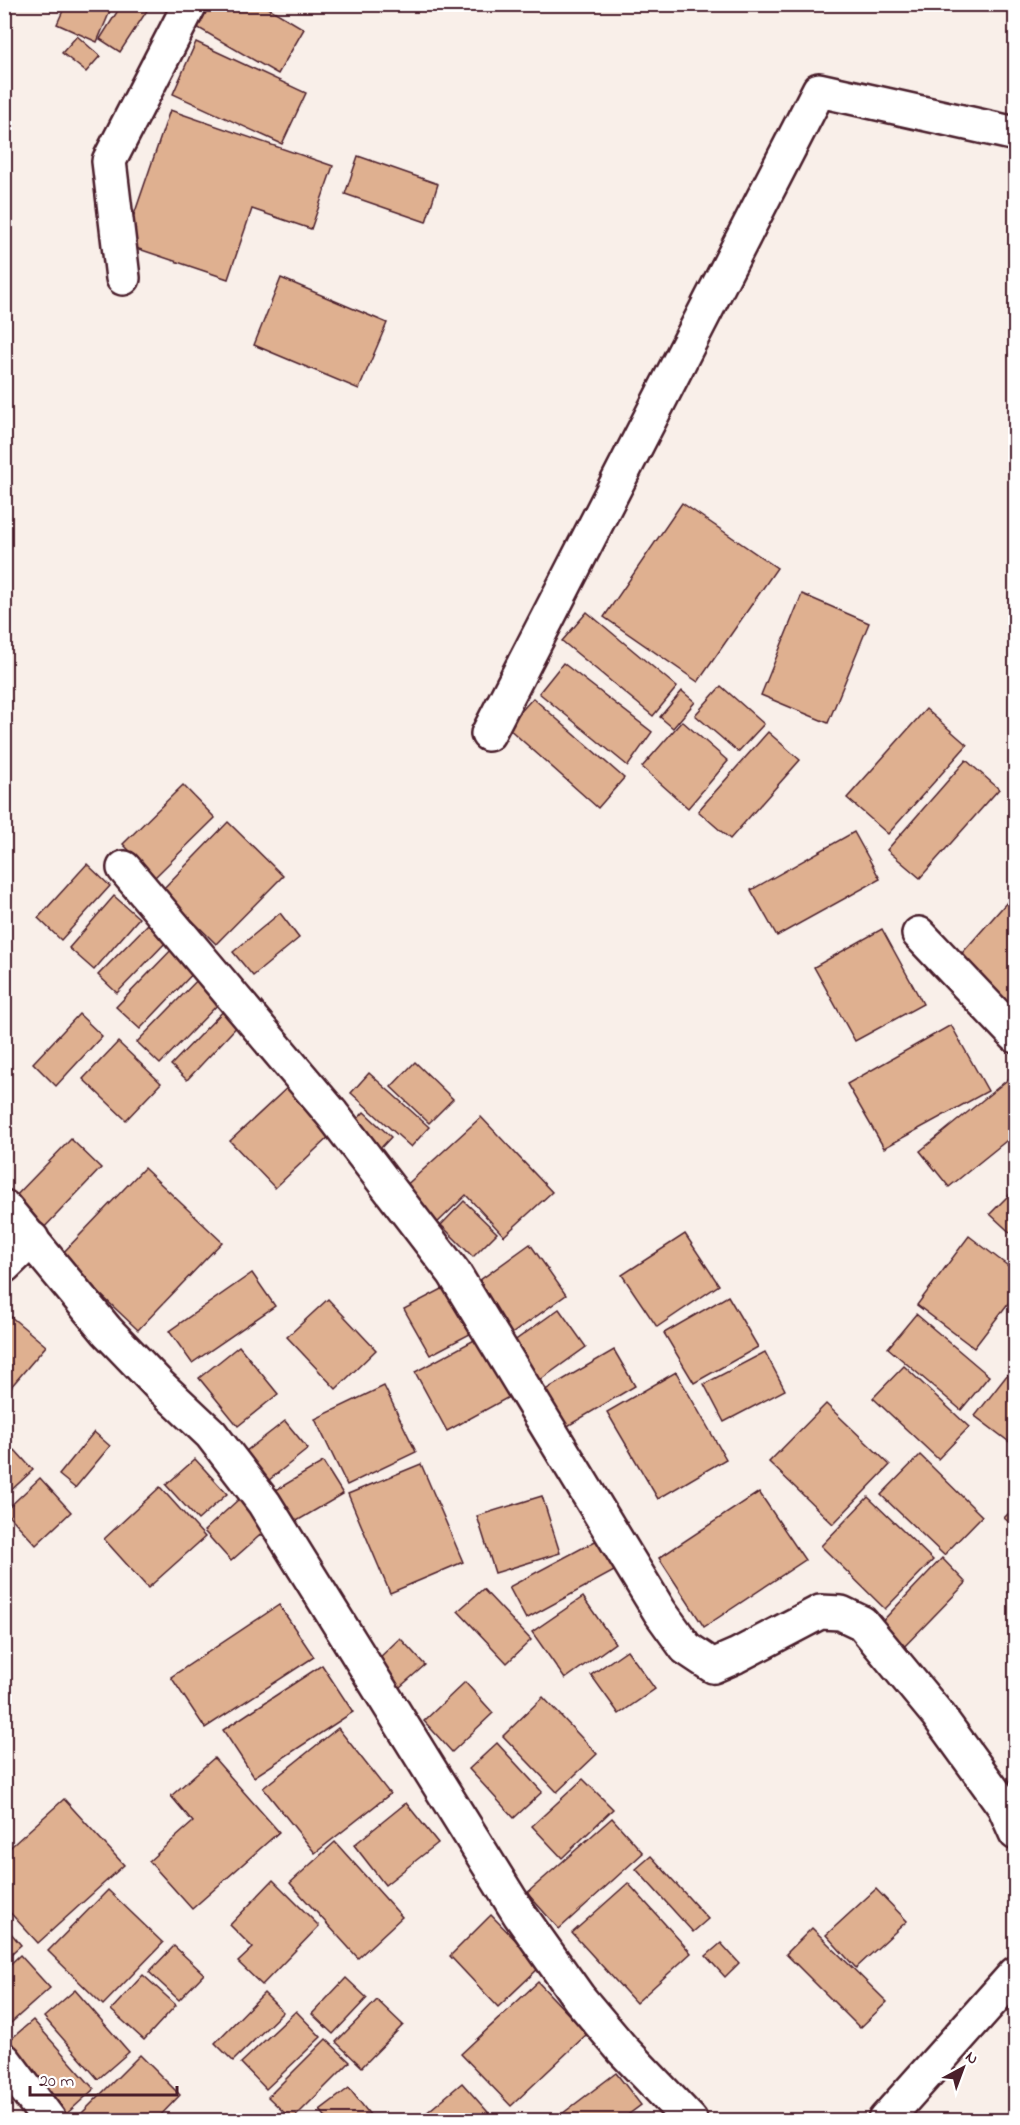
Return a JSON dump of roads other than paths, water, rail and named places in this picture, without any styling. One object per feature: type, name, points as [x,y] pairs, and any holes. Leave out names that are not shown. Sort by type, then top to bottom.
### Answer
[{"type":"street","points":[[123,278],[109,160],[190,4]]},
{"type":"street","points":[[488,734],[819,90],[1016,134]]},
{"type":"street","points":[[124,868],[332,1114],[454,1273],[660,1612],[686,1648],[713,1666],[820,1612],[841,1613],[862,1623],[945,1724],[1004,1806],[1016,1833]]},
{"type":"street","points":[[919,934],[1016,1036]]},
{"type":"street","points":[[4,1207],[106,1331],[211,1434],[264,1503],[520,1915],[579,1998],[622,2049],[690,2121]]},
{"type":"street","points":[[4,1266],[32,1239]]},
{"type":"street","points":[[885,2121],[1016,1973]]},
{"type":"street","points":[[4,2060],[50,2121]]}]
